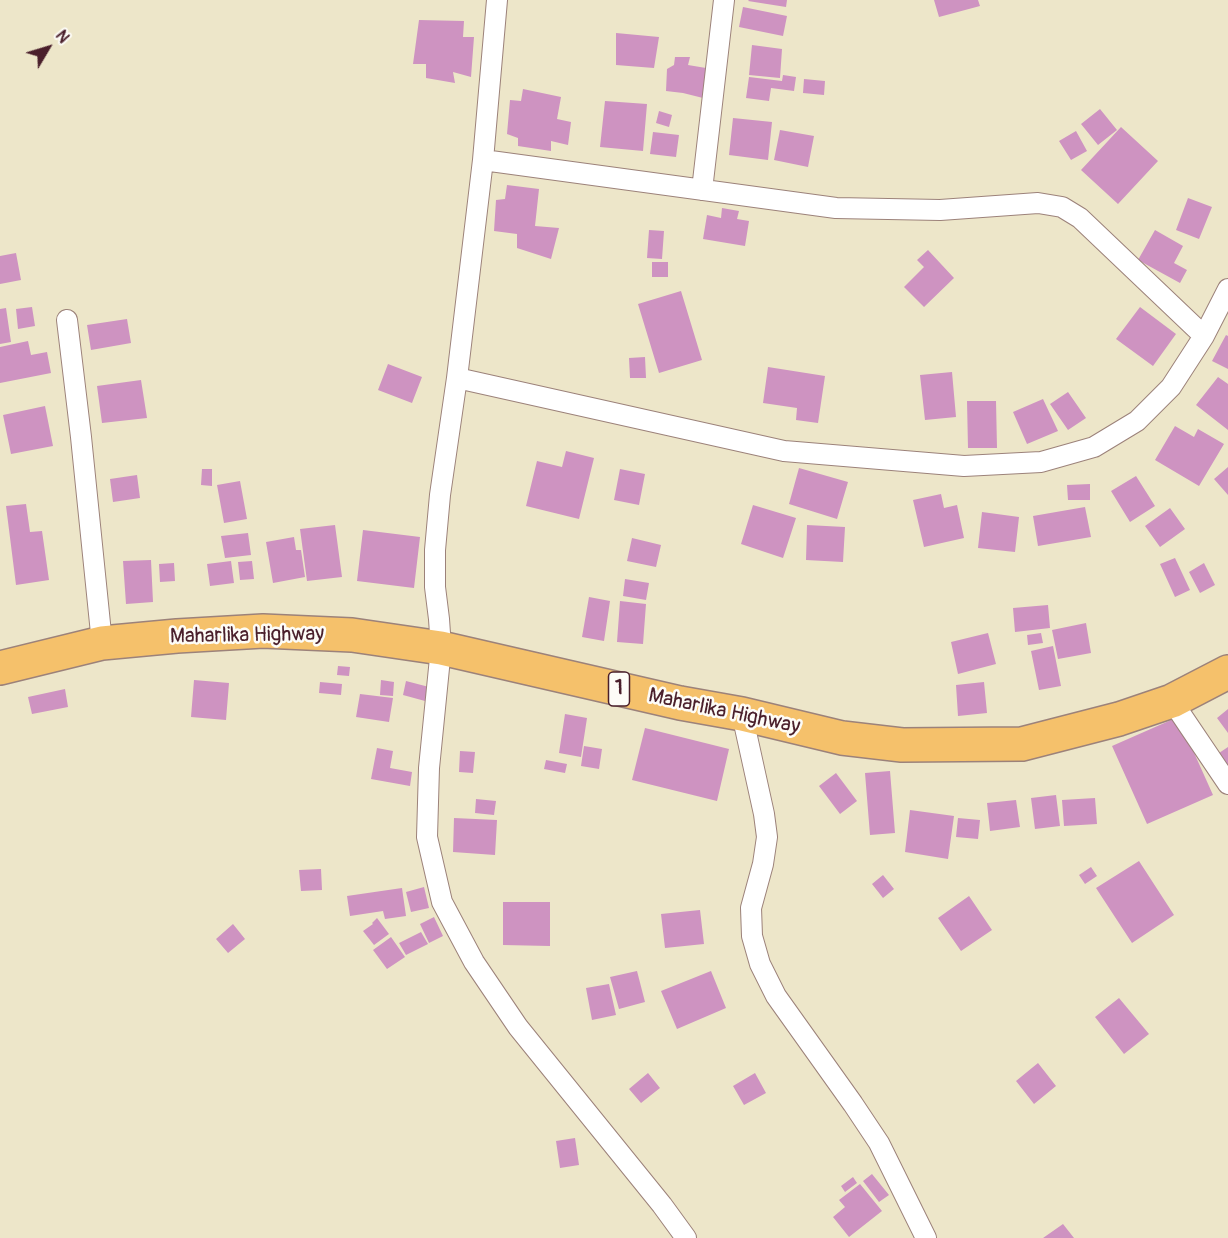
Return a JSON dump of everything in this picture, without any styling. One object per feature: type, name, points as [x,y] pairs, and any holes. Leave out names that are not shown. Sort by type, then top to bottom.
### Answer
[{"type":"highway","name":"Maharlika Highway","points":[[0,668],[102,643],[263,631],[352,635],[441,648],[842,738],[902,745],[1022,744],[1119,719],[1172,701],[1228,672]]},
{"type":"street","points":[[496,0],[483,160],[435,550],[435,587],[441,648],[429,768],[427,837],[442,902],[474,962],[518,1027],[686,1238]]},
{"type":"street","points":[[702,190],[724,0]]},
{"type":"street","points":[[483,160],[836,208],[940,210],[1038,203],[1062,207],[1080,218],[1204,336]]},
{"type":"street","points":[[457,378],[784,451],[964,466],[1041,462],[1094,447],[1137,422],[1171,387],[1204,336],[1228,289]]},
{"type":"street","points":[[67,320],[102,643]]},
{"type":"street","points":[[1172,701],[1228,784]]},
{"type":"street","points":[[742,714],[767,837],[763,864],[751,908],[752,936],[760,964],[777,996],[879,1143],[926,1238]]},
{"type":"building","points":[[749,0],[787,0],[786,7]]},
{"type":"building","points":[[934,0],[978,0],[980,6],[939,17]]},
{"type":"building","points":[[743,7],[787,16],[783,36],[739,27]]},
{"type":"building","points":[[419,20],[464,21],[463,37],[474,37],[471,77],[453,72],[455,83],[426,78],[426,64],[413,64]]},
{"type":"building","points":[[616,33],[659,37],[654,68],[616,65]]},
{"type":"building","points":[[752,45],[782,49],[780,78],[749,75]]},
{"type":"building","points":[[675,57],[690,57],[688,65],[706,68],[703,98],[666,91],[667,69],[674,65]]},
{"type":"building","points":[[783,75],[796,77],[794,91],[771,88],[769,101],[746,98],[749,77],[782,81]]},
{"type":"building","points":[[804,79],[825,81],[824,95],[803,93]]},
{"type":"building","points":[[523,89],[561,97],[557,119],[571,122],[568,145],[551,141],[551,151],[518,146],[518,138],[507,134],[510,100],[521,101]]},
{"type":"building","points":[[605,101],[647,104],[643,151],[600,147]]},
{"type":"building","points":[[1100,109],[1117,130],[1098,145],[1081,124]]},
{"type":"building","points":[[659,111],[672,115],[669,127],[656,123]]},
{"type":"building","points":[[733,118],[772,122],[768,160],[729,155]]},
{"type":"building","points":[[1121,127],[1158,161],[1118,204],[1081,170]]},
{"type":"building","points":[[780,130],[814,136],[808,167],[774,160]]},
{"type":"building","points":[[1076,131],[1087,151],[1071,160],[1059,141]]},
{"type":"building","points":[[653,132],[679,135],[676,157],[650,154]]},
{"type":"building","points":[[507,185],[539,189],[535,226],[559,228],[551,259],[517,248],[517,234],[494,231],[496,200],[505,199]]},
{"type":"building","points":[[1188,198],[1212,207],[1199,239],[1176,230]]},
{"type":"building","points":[[722,208],[739,211],[737,219],[749,221],[745,246],[703,239],[707,215],[721,218]]},
{"type":"building","points":[[649,230],[664,231],[662,259],[647,258]]},
{"type":"building","points":[[1155,230],[1183,246],[1174,263],[1187,270],[1180,283],[1138,260]]},
{"type":"building","points":[[928,250],[954,278],[924,307],[904,287],[924,267],[917,260]]},
{"type":"building","points":[[16,253],[21,280],[0,284],[0,256]]},
{"type":"building","points":[[652,262],[668,262],[668,277],[652,277]]},
{"type":"building","points":[[681,291],[702,360],[659,373],[638,304]]},
{"type":"building","points":[[32,307],[35,326],[18,329],[16,309]]},
{"type":"building","points":[[1140,307],[1176,334],[1153,366],[1116,339]]},
{"type":"building","points":[[6,308],[11,342],[0,344],[0,309]]},
{"type":"building","points":[[127,319],[131,343],[91,350],[87,325]]},
{"type":"building","points":[[1226,335],[1228,336],[1228,369],[1212,361]]},
{"type":"building","points":[[28,341],[31,355],[47,352],[51,373],[0,383],[0,347]]},
{"type":"building","points":[[645,357],[646,378],[630,378],[629,358]]},
{"type":"building","points":[[388,364],[422,377],[412,403],[378,390]]},
{"type":"building","points":[[768,367],[825,376],[818,423],[796,420],[797,408],[763,403]]},
{"type":"building","points":[[952,372],[956,417],[925,420],[920,375]]},
{"type":"building","points":[[1218,377],[1228,384],[1228,430],[1196,405]]},
{"type":"building","points":[[141,380],[147,418],[102,423],[97,386]]},
{"type":"building","points":[[1068,392],[1086,418],[1068,430],[1050,404]]},
{"type":"building","points":[[1043,399],[1058,431],[1027,444],[1013,412]]},
{"type":"building","points":[[967,401],[996,401],[997,448],[968,448]]},
{"type":"building","points":[[45,406],[53,446],[11,454],[3,415]]},
{"type":"building","points":[[1175,426],[1194,437],[1198,429],[1224,444],[1199,486],[1155,460]]},
{"type":"building","points":[[566,451],[594,458],[579,519],[526,506],[537,461],[562,467]]},
{"type":"building","points":[[1228,467],[1228,495],[1214,479]]},
{"type":"building","points":[[799,468],[848,482],[837,519],[789,504]]},
{"type":"building","points":[[202,469],[212,469],[212,486],[201,485]]},
{"type":"building","points":[[620,469],[645,474],[639,505],[614,500]]},
{"type":"building","points":[[137,475],[140,498],[113,502],[110,479]]},
{"type":"building","points":[[1136,476],[1155,506],[1130,522],[1111,491]]},
{"type":"building","points":[[240,481],[247,519],[224,523],[217,485]]},
{"type":"building","points":[[1090,484],[1090,500],[1068,500],[1067,485]]},
{"type":"building","points":[[941,494],[944,508],[957,505],[964,538],[924,547],[913,500]]},
{"type":"building","points":[[26,504],[30,532],[42,531],[49,580],[16,585],[6,506]]},
{"type":"building","points":[[753,505],[796,518],[783,558],[741,544]]},
{"type":"building","points":[[1085,507],[1091,537],[1038,546],[1033,516]]},
{"type":"building","points":[[1170,508],[1185,529],[1160,547],[1145,526]]},
{"type":"building","points":[[982,512],[1019,517],[1015,552],[978,548]]},
{"type":"building","points":[[335,525],[342,577],[307,581],[300,529]]},
{"type":"building","points":[[807,525],[845,527],[843,562],[806,560]]},
{"type":"building","points":[[363,530],[420,537],[414,588],[357,581]]},
{"type":"building","points":[[248,533],[251,555],[225,558],[221,536]]},
{"type":"building","points":[[294,537],[296,550],[301,550],[305,577],[273,583],[266,542]]},
{"type":"building","points":[[632,538],[661,545],[656,567],[627,561]]},
{"type":"building","points":[[1175,558],[1190,590],[1175,597],[1160,564]]},
{"type":"building","points":[[151,560],[153,602],[126,604],[123,561]]},
{"type":"building","points":[[231,561],[234,583],[210,586],[207,564]]},
{"type":"building","points":[[252,561],[254,579],[240,580],[238,562]]},
{"type":"building","points":[[174,563],[175,581],[160,582],[159,564]]},
{"type":"building","points":[[1204,563],[1215,585],[1200,593],[1189,572]]},
{"type":"building","points":[[625,579],[649,583],[646,600],[623,596]]},
{"type":"building","points":[[589,597],[610,601],[604,641],[582,637]]},
{"type":"building","points":[[620,601],[646,604],[643,644],[617,642]]},
{"type":"building","points":[[1048,605],[1050,628],[1015,632],[1013,608]]},
{"type":"building","points":[[1086,623],[1091,653],[1058,659],[1052,630]]},
{"type":"building","points":[[988,633],[996,664],[958,674],[951,642]]},
{"type":"building","points":[[1041,633],[1043,643],[1028,645],[1027,635]]},
{"type":"building","points":[[1053,646],[1061,686],[1039,690],[1031,651]]},
{"type":"building","points":[[338,666],[350,667],[349,676],[337,675]]},
{"type":"building","points":[[194,680],[229,683],[226,720],[191,717]]},
{"type":"building","points":[[381,680],[394,682],[393,696],[380,695]]},
{"type":"building","points":[[406,681],[429,687],[425,701],[403,695]]},
{"type":"building","points":[[320,682],[342,684],[341,695],[319,693]]},
{"type":"building","points":[[984,682],[987,713],[958,716],[956,685]]},
{"type":"building","points":[[65,689],[68,707],[32,714],[28,697]]},
{"type":"building","points":[[360,694],[393,698],[389,722],[356,717]]},
{"type":"building","points":[[1228,709],[1228,733],[1217,718]]},
{"type":"building","points":[[565,714],[587,718],[581,757],[559,753]]},
{"type":"building","points":[[1178,717],[1213,795],[1147,824],[1112,746]]},
{"type":"building","points":[[645,728],[729,749],[717,801],[632,780]]},
{"type":"building","points":[[584,746],[602,749],[599,769],[581,766]]},
{"type":"building","points":[[1228,747],[1228,774],[1216,755]]},
{"type":"building","points":[[377,748],[393,751],[390,768],[412,772],[410,786],[371,779]]},
{"type":"building","points":[[460,751],[475,752],[473,773],[459,772]]},
{"type":"building","points":[[546,760],[567,764],[565,773],[544,769]]},
{"type":"building","points":[[890,771],[895,833],[870,835],[865,773]]},
{"type":"building","points":[[836,773],[857,801],[840,814],[819,786]]},
{"type":"building","points":[[1056,795],[1060,826],[1035,829],[1031,798]]},
{"type":"building","points":[[1095,798],[1097,824],[1064,826],[1062,800]]},
{"type":"building","points":[[476,799],[496,801],[494,815],[475,813]]},
{"type":"building","points":[[1016,800],[1020,827],[990,831],[987,803]]},
{"type":"building","points":[[910,810],[954,816],[948,859],[905,852]]},
{"type":"building","points":[[454,818],[497,820],[495,855],[453,852]]},
{"type":"building","points":[[958,818],[980,820],[978,839],[956,837]]},
{"type":"building","points":[[1139,861],[1174,915],[1132,943],[1096,888]]},
{"type":"building","points":[[1091,867],[1097,876],[1085,884],[1079,875]]},
{"type":"building","points":[[321,869],[322,890],[301,891],[299,870]]},
{"type":"building","points":[[883,875],[894,889],[883,898],[872,884]]},
{"type":"building","points":[[424,887],[429,908],[411,912],[406,892]]},
{"type":"building","points":[[402,888],[406,916],[385,919],[383,911],[350,916],[347,896]]},
{"type":"building","points":[[969,896],[992,930],[961,951],[938,918]]},
{"type":"building","points":[[503,902],[550,902],[550,946],[503,945]]},
{"type":"building","points":[[700,910],[704,944],[665,948],[661,914]]},
{"type":"building","points":[[434,917],[443,936],[429,943],[420,924]]},
{"type":"building","points":[[377,918],[389,934],[374,945],[363,931]]},
{"type":"building","points":[[233,924],[245,939],[228,953],[216,939]]},
{"type":"building","points":[[421,932],[428,944],[406,955],[399,943]]},
{"type":"building","points":[[391,937],[405,957],[387,969],[373,950]]},
{"type":"building","points":[[637,971],[645,1002],[619,1009],[610,977]]},
{"type":"building","points":[[711,971],[726,1008],[677,1029],[661,991]]},
{"type":"building","points":[[609,984],[616,1015],[592,1020],[586,988]]},
{"type":"building","points":[[1119,998],[1149,1034],[1124,1054],[1095,1017]]},
{"type":"building","points":[[1038,1063],[1056,1086],[1034,1104],[1016,1081]]},
{"type":"building","points":[[648,1073],[660,1088],[641,1103],[629,1089]]},
{"type":"building","points":[[755,1073],[766,1093],[744,1105],[733,1086]]},
{"type":"building","points":[[575,1138],[579,1165],[560,1168],[556,1141]]},
{"type":"building","points":[[872,1174],[889,1195],[879,1202],[863,1181]]},
{"type":"building","points":[[853,1177],[857,1183],[845,1192],[841,1186]]},
{"type":"building","points":[[860,1184],[882,1211],[849,1237],[833,1217],[845,1207],[839,1200]]},
{"type":"building","points":[[1063,1224],[1074,1238],[1043,1238]]}]
